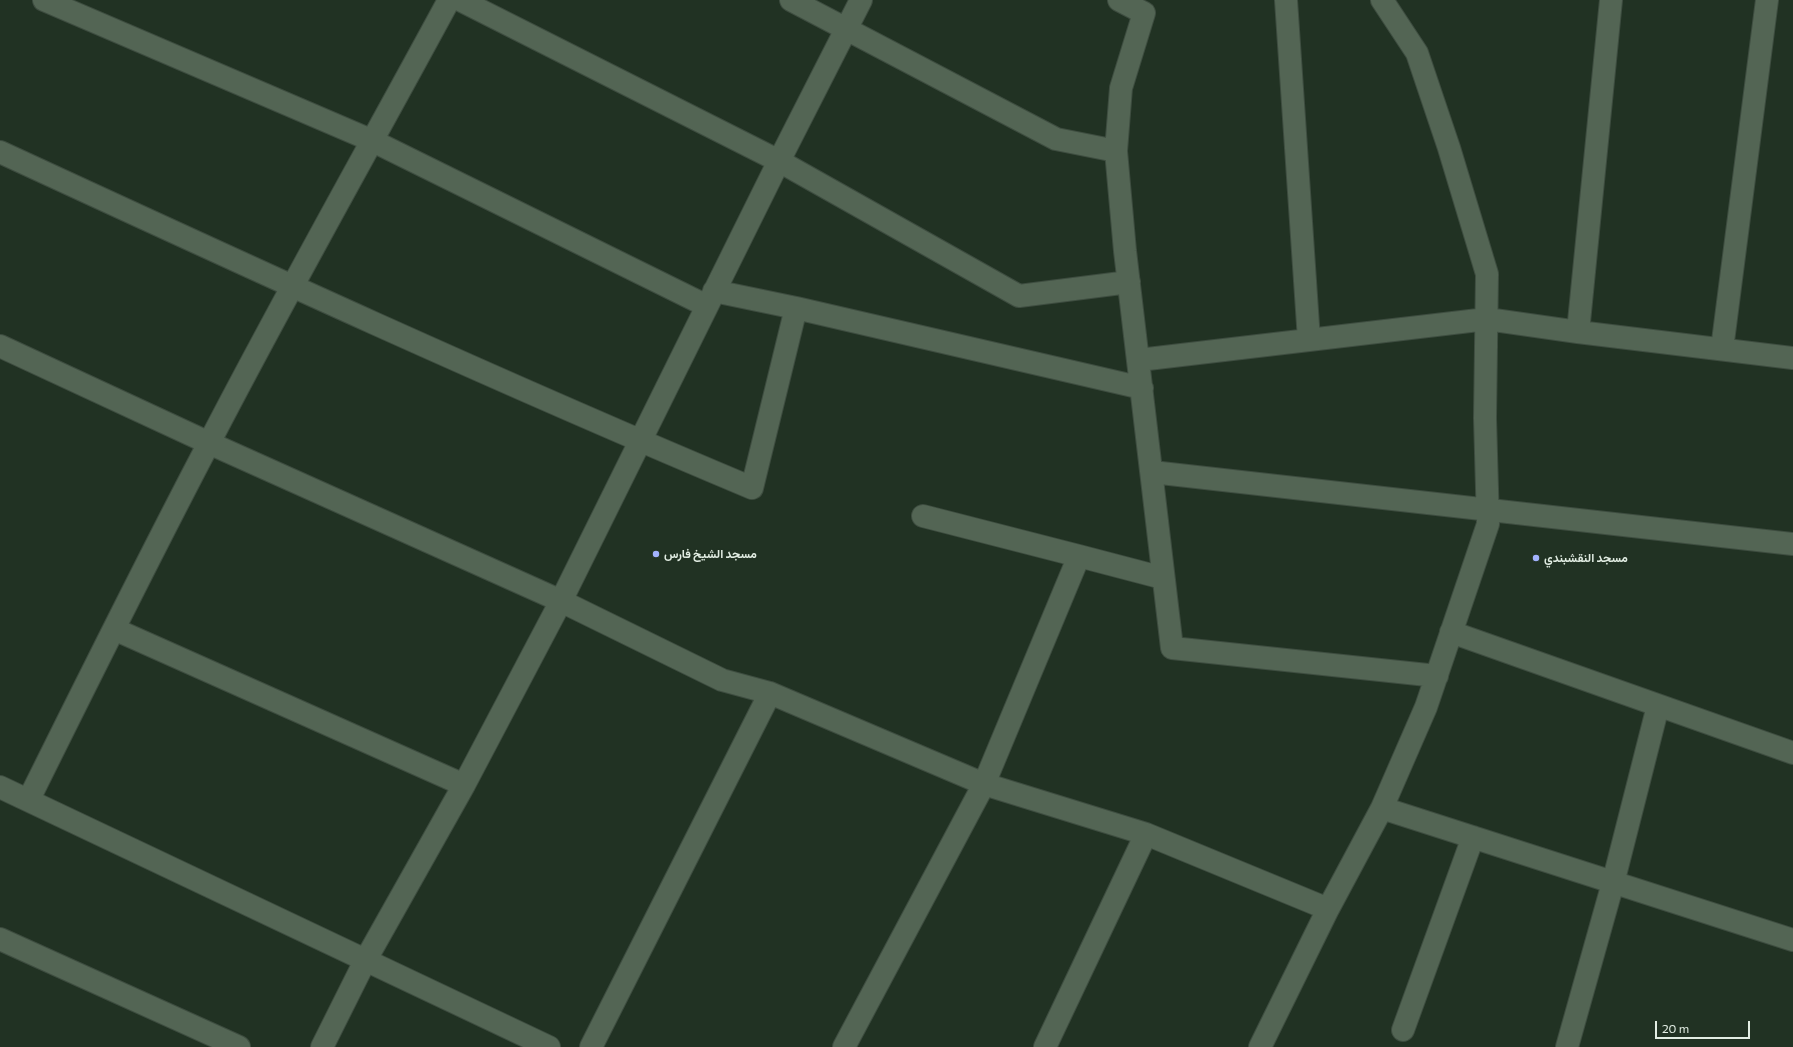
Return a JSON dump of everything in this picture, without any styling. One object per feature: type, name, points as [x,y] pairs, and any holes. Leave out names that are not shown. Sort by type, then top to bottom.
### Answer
[{"type":"street","points":[[44,0],[373,141],[711,298],[796,308],[1142,388]]},
{"type":"street","points":[[29,799],[114,629],[291,286],[373,141],[448,0]]},
{"type":"street","points":[[460,0],[779,162],[1018,296],[1129,282]]},
{"type":"street","points":[[791,0],[1056,139],[1116,151]]},
{"type":"street","points":[[322,1047],[365,961],[464,785],[561,600],[861,0]]},
{"type":"street","points":[[1119,0],[1144,13],[1121,88],[1116,151],[1129,282],[1172,648],[1437,676]]},
{"type":"street","points":[[1286,0],[1309,340]]},
{"type":"street","points":[[1260,1047],[1328,909],[1382,808],[1426,707],[1488,524],[1485,418],[1487,274],[1447,141],[1417,53],[1382,0]]},
{"type":"street","points":[[1578,332],[1611,0]]},
{"type":"street","points":[[1722,349],[1767,0]]},
{"type":"street","points":[[0,152],[291,286],[640,441],[752,488],[796,308]]},
{"type":"street","points":[[1139,360],[1486,319],[1578,332],[1793,358]]},
{"type":"street","points":[[0,346],[209,443],[561,600],[722,680],[770,693],[984,784],[1146,834],[1328,909]]},
{"type":"street","points":[[1152,472],[1793,544]]},
{"type":"street","points":[[923,516],[1163,578]]},
{"type":"street","points":[[844,1047],[984,784],[1079,556]]},
{"type":"street","points":[[114,629],[464,785]]},
{"type":"street","points":[[1451,632],[1793,753]]},
{"type":"street","points":[[591,1047],[770,693]]},
{"type":"street","points":[[1567,1047],[1613,883],[1658,706]]},
{"type":"street","points":[[0,787],[29,799],[365,961],[549,1047]]},
{"type":"street","points":[[1382,808],[1793,940]]},
{"type":"street","points":[[1045,1047],[1146,834]]},
{"type":"street","points":[[1403,1030],[1474,837]]},
{"type":"street","points":[[0,939],[239,1047]]},
{"type":"place","name":"مسجد الشيخ فارس","points":[[656,554]]},
{"type":"place","name":"مسجد النقشبندي","points":[[1536,558]]}]
